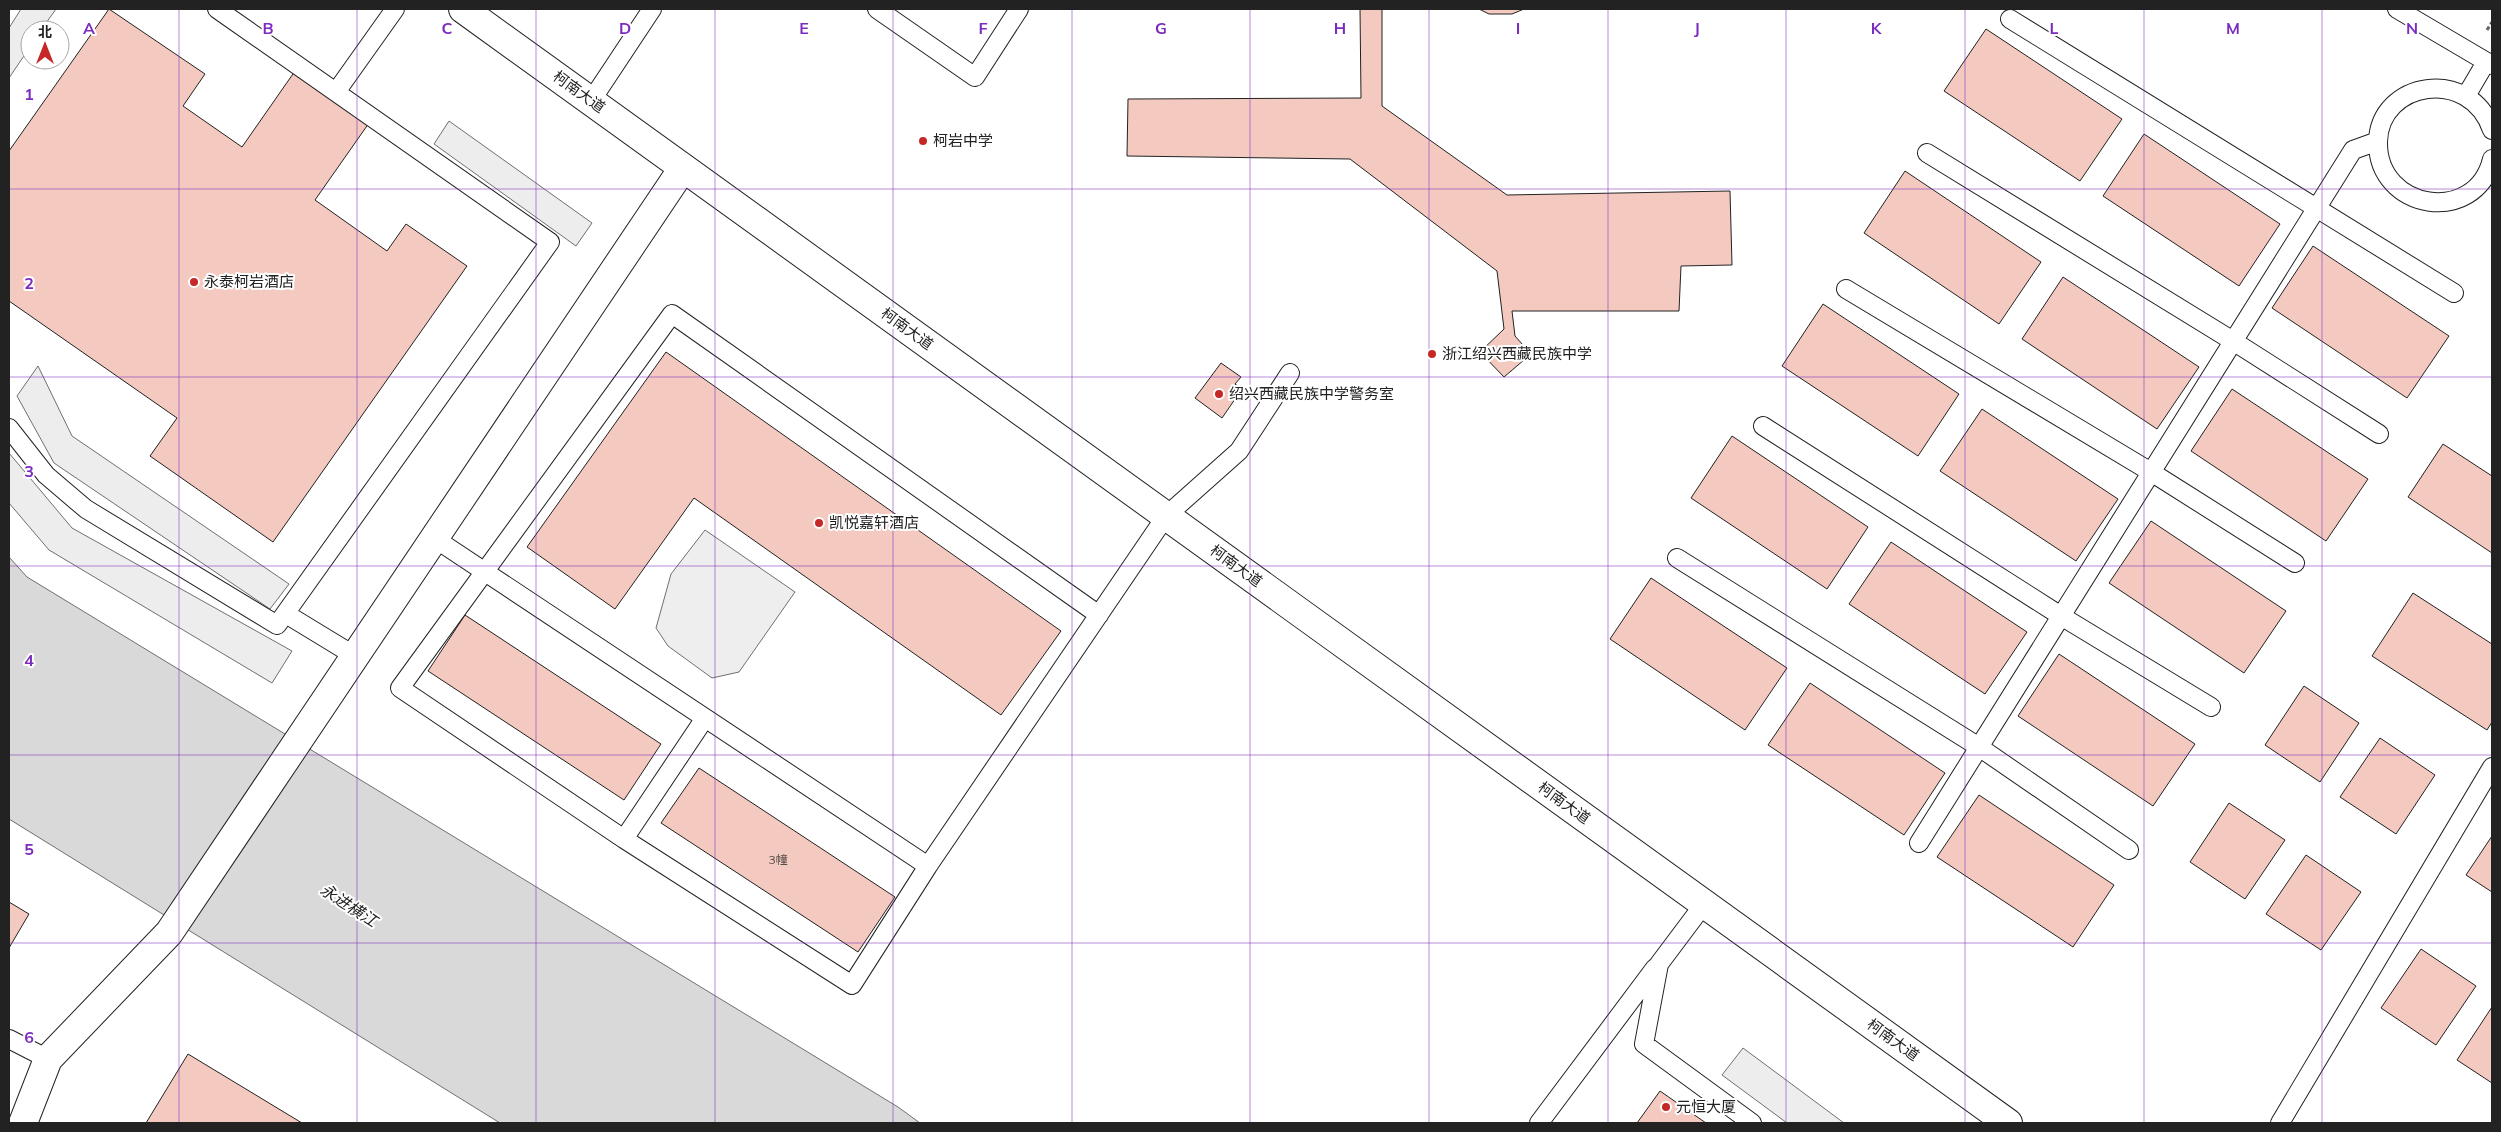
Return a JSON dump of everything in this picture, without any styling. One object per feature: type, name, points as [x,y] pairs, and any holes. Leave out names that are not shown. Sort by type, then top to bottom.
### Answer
[{"type":"main road","name":"柯南大道","points":[[463,9],[2008,1123]]},
{"type":"main road","points":[[26,1122],[48,1059],[169,933],[683,168]]},
{"type":"lane","points":[[9,428],[46,475],[86,509],[277,625],[550,242],[217,9]]},
{"type":"lane","points":[[336,92],[395,9]]},
{"type":"lane","points":[[591,101],[652,9]]},
{"type":"lane","points":[[877,9],[975,77],[1018,9]]},
{"type":"lane","points":[[2398,9],[2489,64],[2466,96]]},
{"type":"lane","points":[[2010,18],[2454,293]]},
{"type":"lane","points":[[2492,130],[2488,118],[2466,96],[2447,89],[2428,88],[2410,94],[2394,106],[2383,122],[2378,141],[2380,160],[2387,176],[2400,191],[2416,200],[2435,203],[2453,201],[2470,193],[2488,183],[2492,159]]},
{"type":"lane","points":[[1919,843],[2316,208],[2354,150],[2378,141]]},
{"type":"lane","points":[[1927,153],[2233,340],[2378,434]]},
{"type":"lane","points":[[1846,288],[2151,472],[2295,563]]},
{"type":"lane","points":[[1099,615],[672,314],[400,688],[624,838],[852,985],[928,866],[1099,615],[1166,516],[1238,451],[1290,373]]},
{"type":"lane","points":[[1763,426],[2061,616],[2211,707]]},
{"type":"lane","points":[[434,538],[928,866]]},
{"type":"lane","points":[[1677,558],[1979,747],[2129,850]]},
{"type":"lane","points":[[286,614],[355,656]]},
{"type":"lane","points":[[624,838],[704,718]]},
{"type":"lane","points":[[2280,1123],[2492,768]]},
{"type":"lane","points":[[1539,1123],[1704,904]]},
{"type":"lane","points":[[1659,964],[1644,1044],[1752,1123]]},
{"type":"lane","points":[[9,1039],[48,1059]]},
{"type":"shaded area","points":[[21,9],[56,9],[48,20],[20,20],[20,62],[9,78],[9,28]]},
{"type":"shaded area","points":[[449,121],[592,223],[576,246],[434,144]]},
{"type":"shaded area","points":[[38,366],[72,436],[289,584],[270,609],[54,463],[17,396]]},
{"type":"shaded area","points":[[9,453],[72,528],[292,651],[272,683],[49,550],[9,503]]},
{"type":"shaded area","points":[[705,530],[795,592],[739,672],[712,678],[668,646],[656,628],[671,574]]},
{"type":"shaded area","points":[[1743,1048],[1844,1123],[1787,1123],[1722,1075]]},
{"type":"water","name":"永进横江","points":[[9,557],[27,577],[898,1107],[920,1123],[500,1123],[9,819]]},
{"type":"building","points":[[109,9],[205,74],[183,106],[242,147],[295,71],[369,123],[315,200],[387,251],[406,224],[467,266],[273,542],[150,456],[177,418],[9,301],[9,151],[66,70],[70,70],[70,64]]},
{"type":"building","points":[[1360,9],[1382,9],[1382,106],[1507,195],[1730,191],[1732,265],[1681,266],[1679,311],[1512,311],[1515,336],[1531,354],[1504,377],[1480,352],[1504,329],[1497,271],[1350,159],[1127,156],[1128,99],[1361,98]]},
{"type":"building","points":[[1479,9],[1524,9],[1512,14],[1489,14]]},
{"type":"building","points":[[1986,29],[2122,119],[2080,181],[1944,91]]},
{"type":"building","points":[[2144,134],[2280,224],[2239,286],[2103,196]]},
{"type":"building","points":[[1905,171],[2041,262],[1999,324],[1864,233]]},
{"type":"building","points":[[2313,246],[2449,336],[2407,398],[2272,308]]},
{"type":"building","points":[[2063,277],[2199,367],[2157,429],[2022,339]]},
{"type":"building","points":[[1823,304],[1959,394],[1918,456],[1782,366]]},
{"type":"building","name":"凯悦嘉轩酒店","points":[[666,352],[1061,631],[1001,715],[694,498],[615,609],[527,547]]},
{"type":"building","name":"绍兴西藏民族中学警务室","points":[[1221,363],[1241,377],[1235,384],[1242,389],[1222,418],[1195,398]]},
{"type":"building","points":[[2232,389],[2368,479],[2326,541],[2191,451]]},
{"type":"building","points":[[1982,409],[2118,499],[2076,561],[1940,471]]},
{"type":"building","points":[[1732,436],[1868,527],[1827,589],[1691,498]]},
{"type":"building","points":[[2443,444],[2492,476],[2492,553],[2408,497]]},
{"type":"building","points":[[2151,521],[2286,611],[2244,673],[2109,583]]},
{"type":"building","points":[[1891,542],[2027,632],[1985,694],[1849,604]]},
{"type":"building","points":[[1651,578],[1787,668],[1745,730],[1610,639]]},
{"type":"building","points":[[2413,593],[2492,644],[2492,722],[2487,730],[2372,656]]},
{"type":"building","points":[[465,615],[661,744],[624,800],[428,671]]},
{"type":"building","points":[[2059,654],[2195,744],[2153,806],[2018,716]]},
{"type":"building","points":[[1810,683],[1945,773],[1904,835],[1768,745]]},
{"type":"building","points":[[2304,686],[2359,723],[2320,782],[2265,745]]},
{"type":"building","points":[[2380,738],[2435,775],[2396,834],[2340,797]]},
{"type":"building","points":[[699,768],[895,897],[858,952],[661,823]]},
{"type":"building","points":[[1979,795],[2114,885],[2073,947],[1937,857]]},
{"type":"building","points":[[2229,803],[2285,840],[2245,899],[2190,862]]},
{"type":"building","points":[[2492,836],[2492,892],[2466,875]]},
{"type":"building","points":[[2306,855],[2361,892],[2321,950],[2266,914]]},
{"type":"building","points":[[9,902],[29,914],[9,948]]},
{"type":"building","points":[[2421,949],[2476,986],[2436,1045],[2381,1008]]},
{"type":"building","points":[[2492,1007],[2492,1083],[2457,1060]]},
{"type":"building","points":[[188,1054],[302,1123],[146,1123]]},
{"type":"building","name":"元恒大厦","points":[[1660,1091],[1706,1123],[1637,1123]]},
{"type":"place","name":"柯岩中学","points":[[923,141]]},
{"type":"place","name":"永泰柯岩酒店","points":[[194,282]]},
{"type":"place","name":"浙江绍兴西藏民族中学","points":[[1432,354]]},
{"type":"place","name":"绍兴西藏民族中学警务室","points":[[1219,394]]},
{"type":"place","name":"凯悦嘉轩酒店","points":[[819,523]]},
{"type":"place","name":"元恒大厦","points":[[1666,1107]]}]
